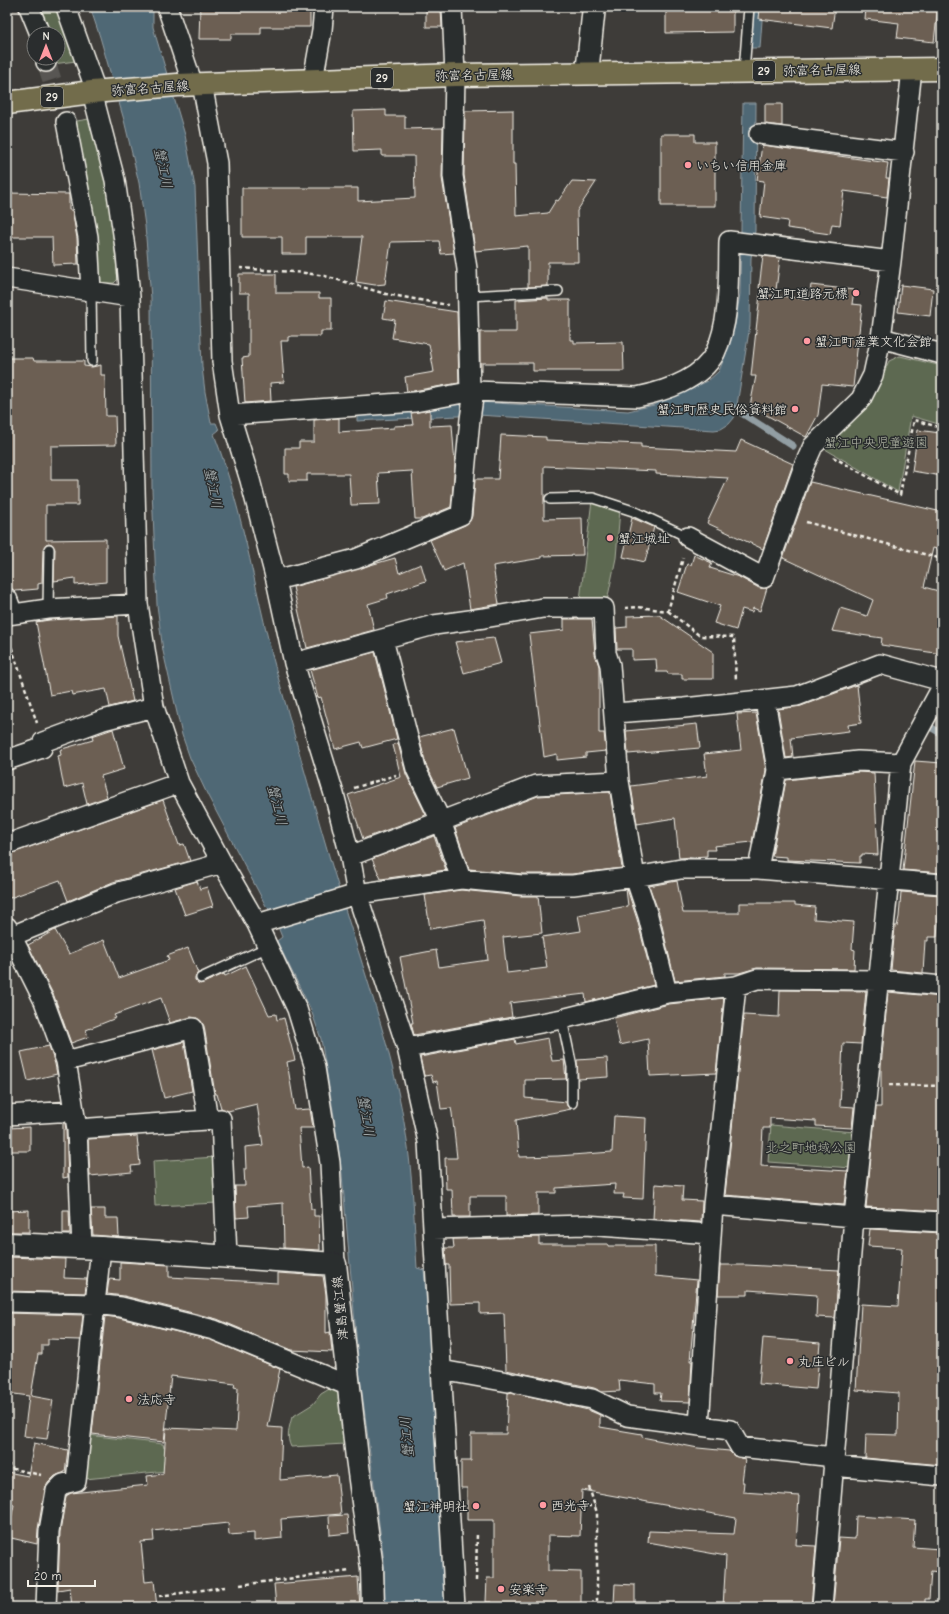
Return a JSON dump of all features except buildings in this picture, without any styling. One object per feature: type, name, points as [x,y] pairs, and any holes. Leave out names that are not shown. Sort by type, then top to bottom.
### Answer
[{"type":"main road","points":[[586,73],[594,7]]},
{"type":"main road","name":"弥富名古屋線","points":[[7,103],[94,92],[191,85],[313,80],[455,75],[942,69]]},
{"type":"main road","name":"津島蟹江線","points":[[7,1244],[92,1247],[335,1264],[372,1568],[373,1607]]},
{"type":"street","points":[[29,7],[37,26]]},
{"type":"street","points":[[66,7],[94,92],[115,180],[126,254],[130,297],[138,604],[154,707],[179,783],[222,863],[261,923],[268,947],[297,1009],[315,1068],[330,1163],[335,1264]]},
{"type":"street","points":[[167,7],[217,163],[222,361],[230,415],[250,480],[276,580],[294,663],[334,794],[350,856],[357,894],[407,1048],[428,1142],[455,1607]]},
{"type":"street","points":[[313,80],[322,30],[324,7]]},
{"type":"street","points":[[276,580],[356,559],[461,515],[472,394],[467,269],[452,176],[455,75],[452,7]]},
{"type":"street","points":[[688,538],[764,578],[804,466],[813,446],[861,399],[873,375],[881,338],[891,261],[912,69]]},
{"type":"street","points":[[66,122],[88,237],[91,291]]},
{"type":"street","points":[[759,134],[904,152]]},
{"type":"street","points":[[230,415],[415,402],[472,394],[637,397],[651,394],[678,384],[694,375],[705,366],[714,353],[723,325],[728,295],[729,241],[891,261]]},
{"type":"street","points":[[7,278],[130,297]]},
{"type":"street","points":[[881,338],[942,354]]},
{"type":"street","points":[[9,609],[48,609],[138,604]]},
{"type":"street","points":[[294,663],[434,625],[543,608],[604,608],[606,653],[610,665],[619,780],[635,877],[648,916],[667,993]]},
{"type":"street","points":[[383,639],[416,769],[441,821],[461,879]]},
{"type":"street","points":[[614,713],[684,708],[797,696],[880,664],[942,681]]},
{"type":"street","points":[[822,1607],[854,1217],[901,763],[942,687]]},
{"type":"street","points":[[758,869],[777,770],[765,700]]},
{"type":"street","points":[[7,760],[42,748],[43,742],[104,720],[154,707]]},
{"type":"street","points":[[777,770],[858,762],[901,763]]},
{"type":"street","points":[[350,856],[536,785],[619,780]]},
{"type":"street","points":[[7,844],[179,783]]},
{"type":"street","points":[[46,1607],[49,1531],[56,1491],[63,1484],[76,1481],[95,1304],[92,1247],[66,1060],[44,1001],[9,934],[116,893],[222,863]]},
{"type":"street","points":[[261,923],[357,894],[461,879],[522,885],[573,885],[681,869],[758,869],[942,884]]},
{"type":"street","points":[[407,1048],[562,1019],[667,993],[736,986],[757,979],[878,980],[942,986]]},
{"type":"street","points":[[699,1426],[713,1205],[736,986]]},
{"type":"street","points":[[66,1060],[193,1028],[208,1120]]},
{"type":"street","points":[[7,1115],[75,1120],[221,1119],[227,1257]]},
{"type":"street","points":[[713,1205],[854,1217],[942,1222]]},
{"type":"street","points":[[433,1229],[585,1225],[711,1234]]},
{"type":"street","points":[[7,1302],[95,1304],[121,1307],[214,1330],[349,1386]]},
{"type":"street","points":[[441,1370],[592,1399],[627,1416],[730,1430],[740,1447],[834,1462],[942,1476]]},
{"type":"lane","points":[[744,71],[750,7]]},
{"type":"lane","points":[[91,291],[92,360]]},
{"type":"lane","points":[[468,302],[558,291]]},
{"type":"lane","points":[[550,499],[593,498],[634,511],[688,538]]},
{"type":"lane","points":[[48,609],[49,549]]},
{"type":"lane","points":[[201,978],[268,947]]},
{"type":"lane","points":[[562,1019],[572,1067],[572,1103]]},
{"type":"path","points":[[220,267],[305,273],[325,276],[386,294],[468,302]]},
{"type":"path","points":[[813,446],[900,495],[914,420],[942,428]]},
{"type":"path","points":[[786,516],[942,559]]},
{"type":"path","points":[[668,611],[688,538]]},
{"type":"path","points":[[604,608],[638,607],[668,611],[700,636],[734,637],[737,703]]},
{"type":"path","points":[[7,634],[43,742]]},
{"type":"path","points":[[334,794],[416,769]]},
{"type":"path","points":[[868,1084],[942,1086]]},
{"type":"path","points":[[7,1463],[13,1469],[58,1479],[63,1484]]},
{"type":"path","points":[[589,1487],[597,1513],[597,1601]]},
{"type":"path","points":[[587,1506],[595,1506]]},
{"type":"path","points":[[476,1584],[477,1532]]},
{"type":"path","points":[[240,1586],[372,1568]]},
{"type":"path","points":[[159,1596],[225,1587]]},
{"type":"green space","points":[[37,7],[58,7],[64,26],[44,26]]},
{"type":"green space","points":[[66,31],[76,61],[66,62]]},
{"type":"green space","points":[[89,119],[107,184],[118,279],[114,283],[97,283],[71,122]]},
{"type":"green space","name":"蟹江中央児童遊園","points":[[900,356],[942,366],[942,425],[911,416],[898,492],[825,449],[867,407],[889,361]]},
{"type":"green space","points":[[592,500],[620,509],[616,558],[607,601],[580,600]]},
{"type":"green space","name":"北之町地域公園","points":[[771,1125],[855,1132],[852,1168],[768,1162]]},
{"type":"green space","points":[[217,1157],[218,1203],[155,1206],[153,1161]]},
{"type":"green space","points":[[331,1388],[338,1388],[345,1444],[291,1447],[288,1436],[292,1417],[313,1404],[321,1394]]},
{"type":"green space","points":[[88,1435],[163,1444],[164,1448],[178,1448],[219,1466],[85,1479]]},
{"type":"water","name":"蟹江川","points":[[90,7],[153,7],[153,27],[185,135],[195,187],[202,367],[211,423],[216,423],[219,430],[214,434],[234,496],[272,653],[328,853],[380,1020],[401,1105],[410,1167],[417,1268],[424,1270],[438,1445],[448,1607],[385,1607],[384,1562],[359,1369],[342,1174],[321,1039],[311,1010],[277,941],[282,937],[272,912],[266,906],[208,796],[190,758],[182,735],[163,651],[157,605],[152,490],[151,298],[145,226],[139,183],[124,120]]},
{"type":"water","points":[[754,7],[763,7],[760,48],[751,48]]},
{"type":"water","points":[[743,103],[756,103],[755,231],[751,258],[750,325],[736,411],[734,418],[729,424],[721,429],[714,430],[478,415],[357,421],[357,411],[478,402],[628,411],[654,405],[708,381],[719,371],[725,356],[735,325],[740,294]]},
{"type":"waterway","points":[[729,405],[793,446]]},
{"type":"waterway","points":[[932,728],[942,734]]},
{"type":"tunnel","points":[[47,66],[66,122]]},
{"type":"place","name":"いちい信用金庫","points":[[688,165]]},
{"type":"place","name":"蟹江町道路元標","points":[[856,293]]},
{"type":"place","name":"蟹江町産業文化会館","points":[[807,341]]},
{"type":"place","name":"蟹江町歴史民俗資料館","points":[[795,409]]},
{"type":"place","name":"蟹江城址","points":[[610,538]]},
{"type":"place","name":"丸庄ビル","points":[[790,1361]]},
{"type":"place","name":"法応寺","points":[[129,1399]]},
{"type":"place","name":"西光寺","points":[[543,1505]]},
{"type":"place","name":"蟹江神明社","points":[[476,1506]]},
{"type":"place","name":"安楽寺","points":[[501,1589]]}]
